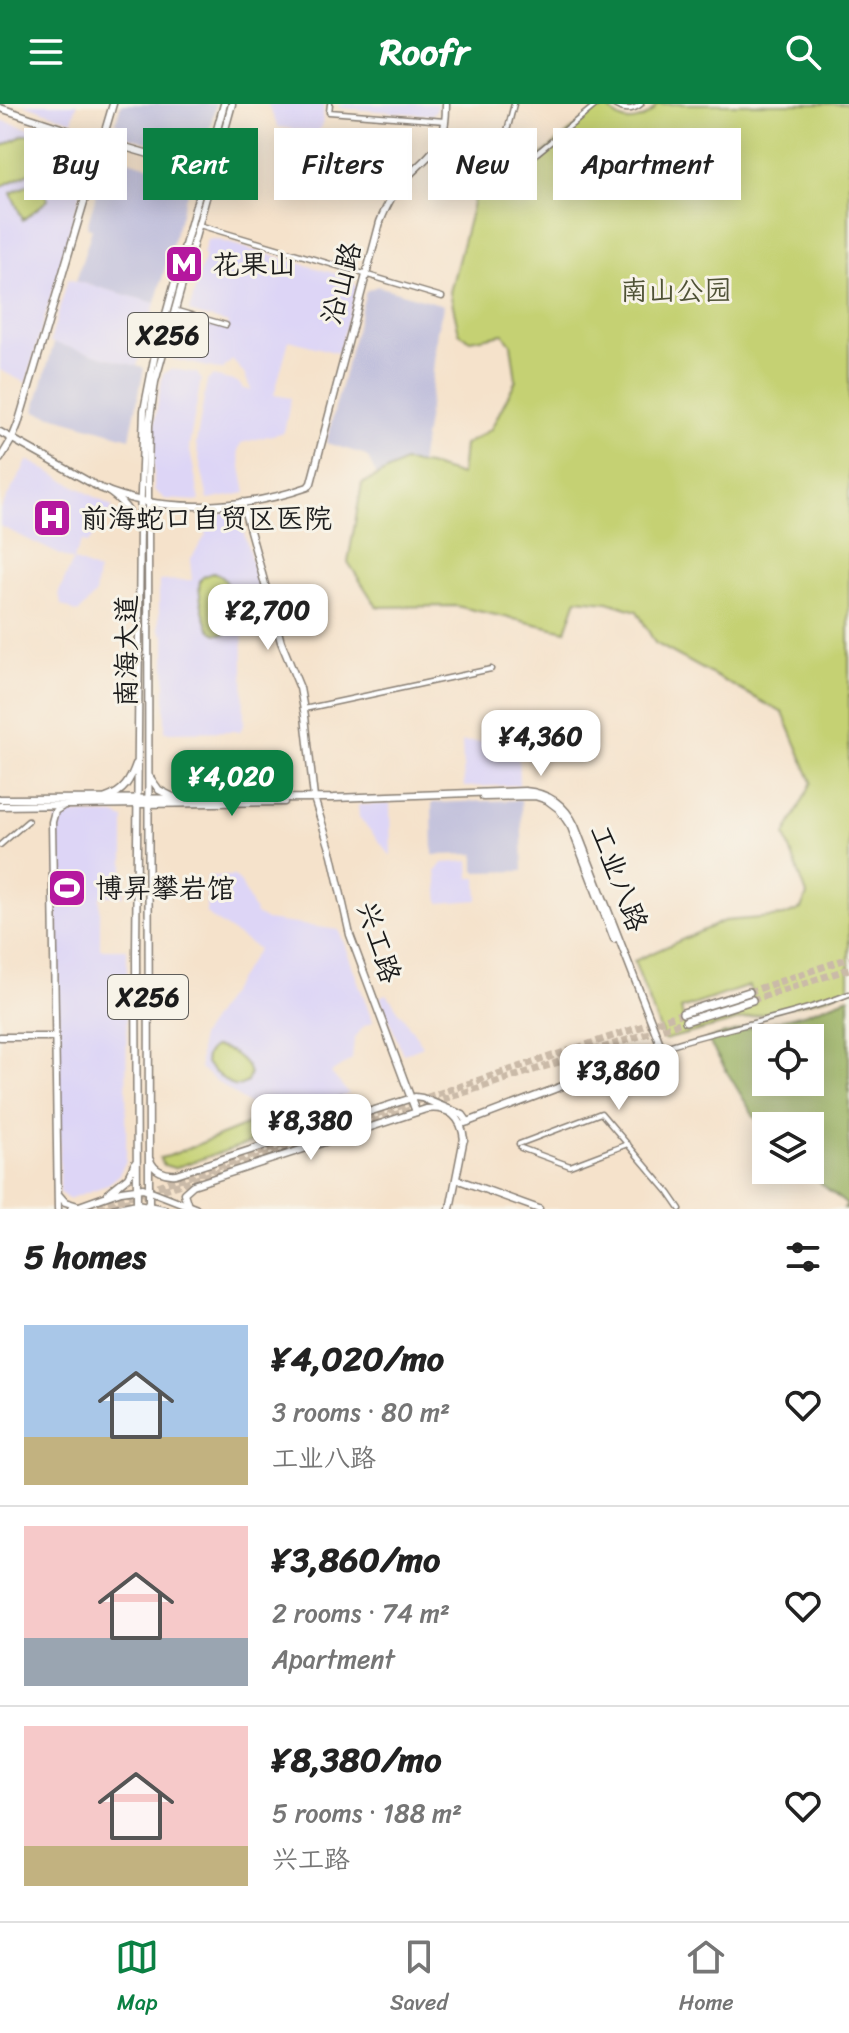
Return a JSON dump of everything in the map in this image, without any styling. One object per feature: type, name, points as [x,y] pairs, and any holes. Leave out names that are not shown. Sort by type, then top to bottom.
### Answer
[{"type":"highway","points":[[685,1017],[751,996]]},
{"type":"street","points":[[106,128],[113,104]]},
{"type":"street","name":"南海大道","points":[[219,128],[224,104]]},
{"type":"street","name":"南海大道","points":[[224,128],[232,104]]},
{"type":"street","points":[[330,104],[329,112],[445,121]]},
{"type":"street","name":"沿山路","points":[[444,128],[446,104]]},
{"type":"street","points":[[508,128],[514,104]]},
{"type":"street","points":[[537,153],[597,104]]},
{"type":"street","points":[[613,104],[624,110],[641,104]]},
{"type":"street","points":[[0,108],[64,128]]},
{"type":"street","name":"沿山路","points":[[242,502],[306,488],[311,483],[380,222],[402,183],[428,158]]},
{"type":"street","points":[[0,459],[12,439],[84,200]]},
{"type":"street","name":"南海大道","points":[[149,1207],[143,424],[155,354],[202,200]]},
{"type":"street","name":"南海大道","points":[[137,1206],[140,540],[155,382],[204,200]]},
{"type":"street","points":[[198,224],[442,297]]},
{"type":"street","points":[[174,310],[226,325]]},
{"type":"street","points":[[0,432],[115,496],[127,508],[140,540]]},
{"type":"street","points":[[106,490],[190,507],[242,502],[281,642],[300,688],[315,800]]},
{"type":"street","points":[[304,709],[491,669]]},
{"type":"street","points":[[106,798],[118,794],[127,785],[138,757]]},
{"type":"street","points":[[148,772],[159,790],[175,798]]},
{"type":"street","name":"工业八路","points":[[0,806],[526,795],[542,798],[564,815],[571,827],[662,1048]]},
{"type":"street","name":"工业八路","points":[[0,799],[106,798],[138,801]]},
{"type":"street","name":"工业八路","points":[[148,801],[175,798],[315,800]]},
{"type":"street","name":"兴工路","points":[[315,800],[330,847],[350,935],[416,1112]]},
{"type":"street","points":[[58,1209],[52,822],[55,811],[65,805]]},
{"type":"street","points":[[39,806],[48,812],[52,822]]},
{"type":"street","points":[[0,845],[28,821]]},
{"type":"street","points":[[464,1124],[662,1048],[849,994]]},
{"type":"street","points":[[0,1037],[54,1037]]},
{"type":"street","points":[[149,1157],[156,1169],[176,1174],[411,1097],[422,1098],[463,1115],[464,1140],[450,1209]]},
{"type":"street","points":[[188,1206],[184,1195],[190,1186],[429,1108],[441,1109],[464,1124]]},
{"type":"street","points":[[628,1144],[570,1166],[520,1146],[601,1113],[628,1144],[669,1193],[680,1209]]},
{"type":"street","points":[[102,1198],[128,1177],[137,1152]]},
{"type":"street","points":[[456,1179],[539,1209]]},
{"type":"street","points":[[57,1191],[59,1197],[75,1208],[137,1188],[149,1189],[197,1209]]},
{"type":"street","points":[[113,1209],[137,1206],[164,1209]]},
{"type":"shaded area","points":[[24,104],[77,104],[72,121]]},
{"type":"shaded area","points":[[121,104],[216,104],[210,128],[143,128],[143,141],[127,137],[127,128],[119,128],[116,122]]},
{"type":"shaded area","points":[[324,104],[322,127],[278,127],[268,105]]},
{"type":"shaded area","points":[[339,104],[437,104],[431,115],[341,108]]},
{"type":"shaded area","points":[[0,120],[27,128],[24,128],[24,200],[78,200],[26,383],[0,370]]},
{"type":"shaded area","points":[[127,160],[143,164],[143,200],[185,200],[155,303],[76,281],[92,229],[87,227],[94,200],[127,200]]},
{"type":"shaded area","points":[[214,239],[351,278],[357,288],[338,353],[289,340],[274,395],[291,398],[284,432],[241,443],[238,451],[246,493],[208,500],[196,444],[207,381],[212,376],[238,382],[243,389],[251,390],[244,373],[232,360],[222,370],[172,359],[183,320],[188,318],[227,328],[228,323],[189,312],[207,240]]},
{"type":"shaded area","points":[[68,279],[155,303],[137,366],[50,342]]},
{"type":"shaded area","points":[[377,286],[443,305],[443,309],[437,329],[420,464],[404,462],[377,476],[363,454],[326,443],[366,291]]},
{"type":"shaded area","points":[[54,343],[144,368],[130,438],[34,411]]},
{"type":"shaded area","points":[[172,369],[197,373],[201,379],[189,446],[200,501],[165,499],[154,490],[154,426],[163,374]]},
{"type":"shaded area","name":"前海蛇口自贸区医院","points":[[28,460],[113,507],[88,544],[82,541],[73,560],[98,571],[95,595],[78,613],[61,605],[59,592],[73,561],[0,526],[0,510]]},
{"type":"shaded area","points":[[227,513],[241,522],[263,602],[242,608],[244,724],[240,731],[165,732],[165,637],[159,629],[159,581],[192,580],[190,560],[206,535],[206,517]]},
{"type":"shaded area","points":[[518,740],[519,785],[464,787],[462,742]]},
{"type":"shaded area","points":[[521,800],[523,871],[475,872],[475,854],[433,855],[432,803]]},
{"type":"shaded area","points":[[390,804],[391,856],[359,817],[358,805]]},
{"type":"shaded area","points":[[64,814],[115,815],[124,819],[124,896],[100,896],[100,949],[127,949],[126,1161],[118,1176],[107,1185],[68,1199],[60,1193],[56,820]]},
{"type":"shaded area","points":[[469,861],[470,878],[477,878],[478,900],[439,903],[436,871],[443,863]]},
{"type":"shaded area","points":[[207,876],[234,876],[241,883],[256,914],[266,920],[339,930],[373,1022],[364,1026],[354,1039],[352,1059],[331,1073],[349,1094],[274,1123],[200,1069],[200,1037],[258,949],[206,913]]},
{"type":"shaded area","points":[[387,994],[423,1046],[403,1054],[380,997]]},
{"type":"green space","name":"南山公园","points":[[657,104],[849,104],[849,988],[824,998],[664,1040],[634,961],[724,921],[784,916],[801,909],[807,895],[785,835],[812,782],[783,713],[655,643],[637,611],[608,602],[577,599],[566,631],[456,606],[377,607],[348,562],[362,484],[404,462],[428,465],[461,475],[464,445],[491,429],[516,380],[511,344],[503,334],[470,340],[459,333],[450,292],[474,200],[537,200],[537,158],[553,146],[553,200],[741,200],[741,128],[575,128],[603,105],[627,121],[645,117]],"holes":[[[749,986],[755,1004],[685,1025],[681,1009]]]},
{"type":"green space","points":[[24,135],[24,176],[0,187],[0,147]]},
{"type":"green space","points":[[24,187],[24,200],[48,200],[23,220],[11,193]]},
{"type":"green space","points":[[213,573],[225,580],[232,604],[233,627],[225,634],[212,631],[202,606],[201,579]]},
{"type":"green space","points":[[849,997],[849,1209],[844,1209],[847,1205],[821,1184],[824,1184],[824,1112],[752,1113],[707,1039],[752,1027],[752,1096],[824,1096],[824,1024],[765,1024],[807,1013]]},
{"type":"green space","points":[[214,1047],[225,1049],[241,1059],[250,1074],[247,1082],[234,1086],[209,1068],[205,1060]]},
{"type":"green space","points":[[340,1098],[345,1111],[174,1168],[164,1165],[160,1158],[251,1123],[252,1107],[274,1123]]},
{"type":"tunnel","points":[[749,992],[849,958]]},
{"type":"tunnel","points":[[752,1000],[849,969]]},
{"type":"tunnel","points":[[88,1209],[683,1013]]},
{"type":"tunnel","points":[[103,1209],[686,1021]]},
{"type":"place","name":"花果山","points":[[184,264]]},
{"type":"place","name":"前海蛇口自贸区医院","points":[[52,518]]},
{"type":"place","name":"博昇攀岩馆","points":[[67,888]]}]
